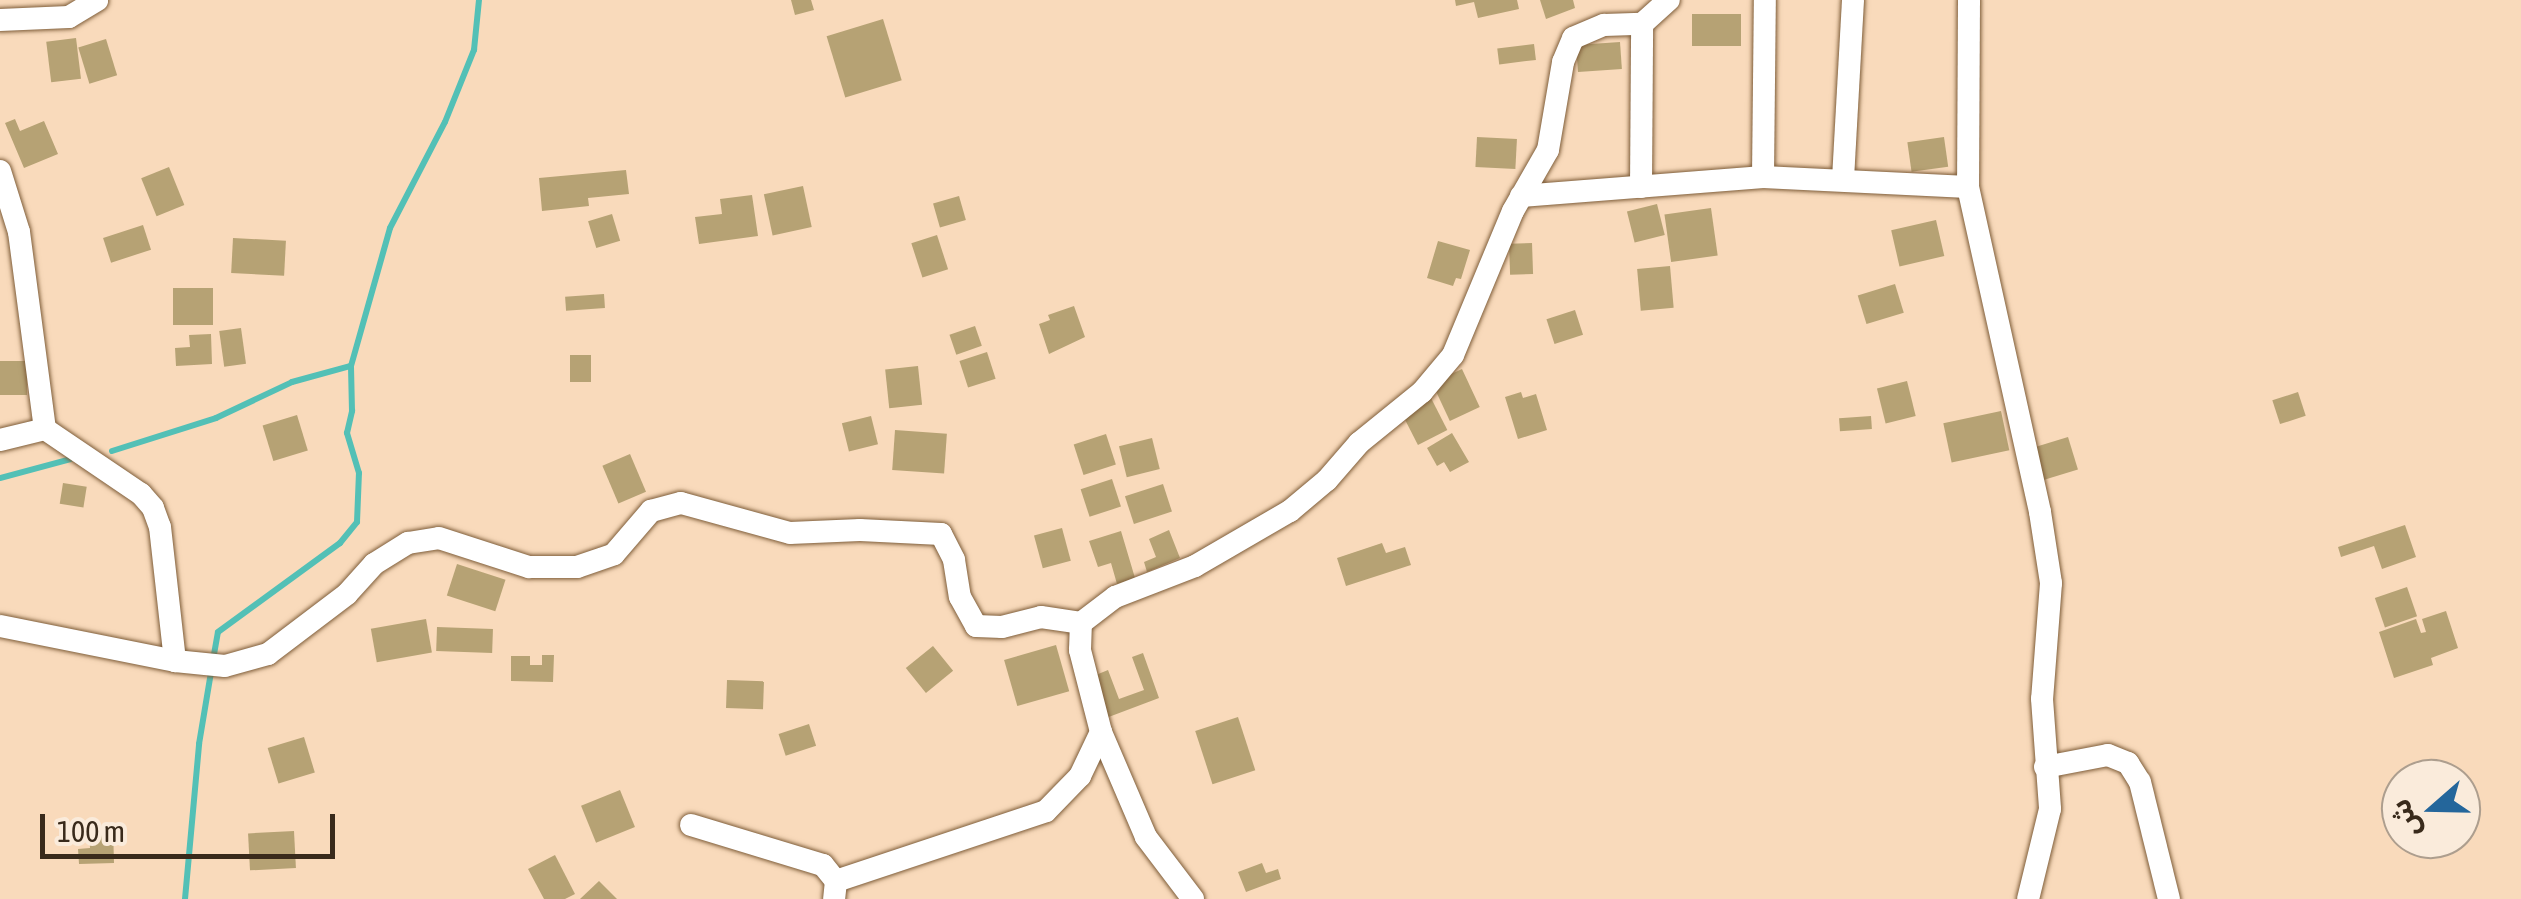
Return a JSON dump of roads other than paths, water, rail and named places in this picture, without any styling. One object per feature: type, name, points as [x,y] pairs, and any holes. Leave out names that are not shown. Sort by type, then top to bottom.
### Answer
[{"type":"street","points":[[0,20],[69,16],[97,0]]},
{"type":"street","points":[[0,626],[225,666],[268,654],[347,594],[374,564],[408,543],[439,538],[530,567],[577,567],[614,554],[651,511],[681,503],[790,533],[860,530],[941,534],[954,560],[960,597],[976,626],[1002,627],[1041,618],[1081,623],[1115,597],[1195,566],[1290,511],[1327,480],[1359,443],[1422,392],[1452,355],[1521,196],[1548,150],[1563,62],[1574,38],[1604,25],[1642,24],[1669,0]]},
{"type":"street","points":[[1763,178],[1764,0]]},
{"type":"street","points":[[1843,179],[1853,0]]},
{"type":"street","points":[[1969,0],[1968,187],[2048,555],[2049,626],[2042,699],[2050,809],[2028,899]]},
{"type":"street","points":[[1640,187],[1642,24]]},
{"type":"street","points":[[0,171],[19,232],[45,428],[141,494],[154,508],[180,661]]},
{"type":"street","points":[[1521,196],[1763,178],[1968,187]]},
{"type":"street","points":[[0,440],[45,428]]},
{"type":"street","points":[[1081,623],[1080,650],[1101,732],[1146,837],[1193,899]]},
{"type":"street","points":[[690,825],[824,865],[835,890],[1046,810],[1080,776],[1101,732]]},
{"type":"street","points":[[2045,767],[2108,754],[2128,762],[2140,782],[2170,899]]},
{"type":"waterway","points":[[213,660],[218,632],[340,543],[357,522],[359,473],[347,433],[352,411],[351,366],[390,228],[445,122],[474,50],[479,0]]},
{"type":"waterway","points":[[112,451],[216,418],[292,382],[350,366]]},
{"type":"waterway","points":[[0,478],[71,459]]},
{"type":"waterway","points":[[185,899],[199,744],[211,672]]}]
